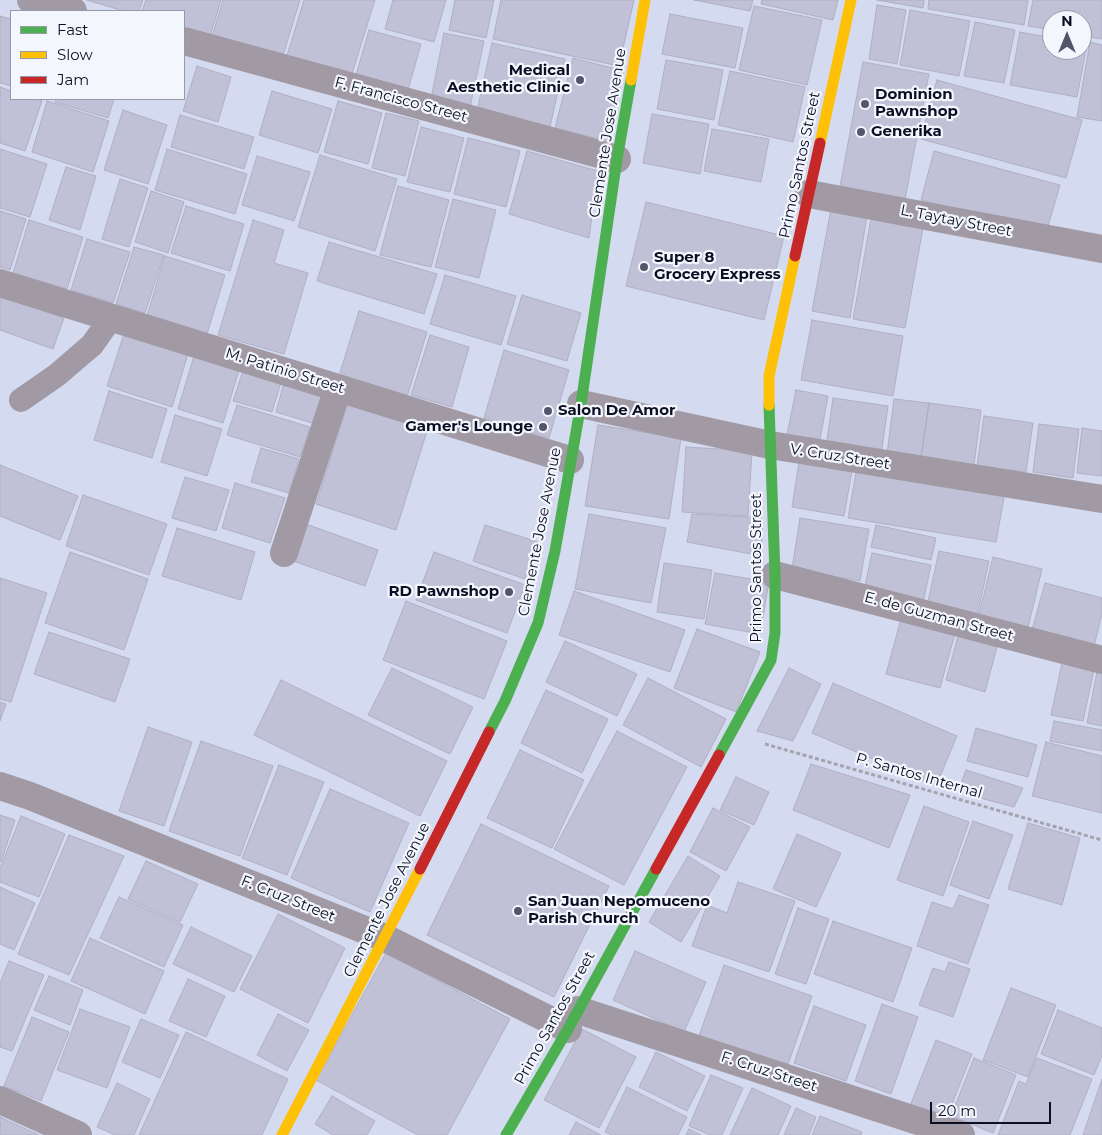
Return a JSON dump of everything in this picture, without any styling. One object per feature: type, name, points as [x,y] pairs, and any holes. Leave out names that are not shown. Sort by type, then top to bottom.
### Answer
[{"type":"street","points":[[31,0],[69,10]]},
{"type":"street","name":"Clemente Jose Avenue","points":[[282,1135],[385,938],[505,701],[538,623],[555,551],[581,404],[618,159],[645,0]]},
{"type":"street","name":"Primo Santos Street","points":[[506,1135],[573,1019],[771,660],[775,633],[775,575],[769,376],[851,0]]},
{"type":"street","name":"F. Francisco Street","points":[[185,41],[618,159]]},
{"type":"street","name":"L. Taytay Street","points":[[809,194],[1102,249]]},
{"type":"street","name":"M. Patinio Street","points":[[0,283],[570,460]]},
{"type":"street","points":[[284,552],[338,388]]},
{"type":"street","name":"V. Cruz Street","points":[[581,404],[770,445],[1102,499]]},
{"type":"street","name":"E. de Guzman Street","points":[[775,575],[1102,660]]},
{"type":"street","name":"F. Cruz Street","points":[[0,786],[30,796],[385,938],[573,1019],[961,1135]]},
{"type":"street","points":[[0,1100],[78,1135]]},
{"type":"lane","points":[[21,400],[57,375],[92,345],[111,318]]},
{"type":"path","name":"P. Santos Internal","points":[[730,735],[1102,840]]},
{"type":"building","points":[[87,0],[143,0],[139,10],[121,10]]},
{"type":"building","points":[[146,0],[221,0],[209,40],[185,33],[185,10],[142,10]]},
{"type":"building","points":[[223,0],[300,0],[281,62],[211,40]]},
{"type":"building","points":[[304,0],[375,0],[349,83],[285,62]]},
{"type":"building","points":[[393,0],[446,0],[434,42],[385,29]]},
{"type":"building","points":[[455,0],[494,0],[486,38],[449,30]]},
{"type":"building","points":[[501,0],[634,0],[619,66],[493,39]]},
{"type":"building","points":[[694,0],[753,0],[750,11]]},
{"type":"building","points":[[762,0],[838,0],[833,20],[761,4]]},
{"type":"building","points":[[877,0],[924,0],[923,8]]},
{"type":"building","points":[[929,0],[1028,0],[1024,25],[928,9]]},
{"type":"building","points":[[1033,0],[1102,0],[1102,39],[1092,38],[1092,10],[1042,10],[1042,28],[1028,26]]},
{"type":"building","points":[[877,5],[906,10],[897,64],[869,59]]},
{"type":"building","points":[[754,6],[822,20],[807,85],[739,70]]},
{"type":"building","points":[[910,10],[970,21],[959,76],[900,65]]},
{"type":"building","points":[[670,14],[743,28],[735,68],[662,54]]},
{"type":"building","points":[[0,16],[10,19],[10,86],[0,83]]},
{"type":"building","points":[[975,22],[1015,30],[1004,83],[964,76]]},
{"type":"building","points":[[369,30],[421,44],[406,97],[354,82]]},
{"type":"building","points":[[1020,32],[1042,36],[1042,60],[1084,60],[1077,97],[1010,85]]},
{"type":"building","points":[[444,33],[484,41],[469,112],[430,104]]},
{"type":"building","points":[[1092,42],[1102,45],[1102,121],[1077,117],[1087,60],[1092,60]]},
{"type":"building","points":[[492,43],[565,59],[550,127],[477,111]]},
{"type":"building","points":[[573,58],[624,71],[607,141],[555,128]]},
{"type":"building","points":[[666,60],[723,70],[714,120],[657,109]]},
{"type":"building","points":[[863,62],[929,74],[904,204],[839,192]]},
{"type":"building","points":[[197,66],[231,77],[218,122],[183,111]]},
{"type":"building","points":[[730,71],[805,87],[793,142],[718,125]]},
{"type":"building","points":[[937,80],[1082,120],[1066,178],[921,139]]},
{"type":"building","points":[[0,87],[10,91],[10,100],[42,101],[25,151],[0,143]]},
{"type":"building","points":[[272,91],[332,109],[318,153],[259,135]]},
{"type":"building","points":[[56,100],[114,100],[108,118],[55,102]]},
{"type":"building","points":[[47,101],[109,121],[93,172],[32,152]]},
{"type":"building","points":[[338,101],[382,113],[368,164],[324,152]]},
{"type":"building","points":[[123,110],[167,125],[148,184],[104,170]]},
{"type":"building","points":[[386,113],[419,121],[405,176],[372,168]]},
{"type":"building","points":[[652,114],[709,124],[700,174],[643,163]]},
{"type":"building","points":[[180,115],[254,137],[244,169],[171,147]]},
{"type":"building","points":[[421,127],[464,138],[450,192],[407,182]]},
{"type":"building","points":[[712,129],[769,139],[761,182],[704,171]]},
{"type":"building","points":[[468,138],[520,151],[506,207],[454,194]]},
{"type":"building","points":[[0,149],[47,164],[30,217],[0,208]]},
{"type":"building","points":[[167,149],[247,174],[235,214],[155,190]]},
{"type":"building","points":[[527,151],[598,171],[589,238],[509,214]]},
{"type":"building","points":[[934,151],[1060,185],[1046,233],[921,200]]},
{"type":"building","points":[[320,155],[397,179],[375,251],[298,227]]},
{"type":"building","points":[[257,156],[310,172],[294,221],[242,205]]},
{"type":"building","points":[[66,167],[96,176],[80,230],[49,220]]},
{"type":"building","points":[[120,179],[148,188],[129,247],[102,239]]},
{"type":"building","points":[[398,186],[449,200],[431,267],[380,255]]},
{"type":"building","points":[[151,191],[184,202],[168,253],[135,242]]},
{"type":"building","points":[[453,199],[496,210],[479,278],[435,267]]},
{"type":"building","points":[[646,202],[784,236],[764,320],[626,286]]},
{"type":"building","points":[[186,206],[244,224],[230,271],[171,253]]},
{"type":"building","points":[[831,209],[867,216],[850,318],[812,311]]},
{"type":"building","points":[[0,211],[26,219],[10,270],[0,267]]},
{"type":"building","points":[[871,219],[923,228],[905,328],[853,319]]},
{"type":"building","points":[[29,220],[83,237],[67,289],[13,273]]},
{"type":"building","points":[[253,220],[284,230],[274,263],[308,273],[284,354],[218,335]]},
{"type":"building","points":[[87,239],[130,252],[113,303],[71,290]]},
{"type":"building","points":[[329,242],[437,274],[424,314],[317,281]]},
{"type":"building","points":[[134,247],[164,255],[145,313],[116,304]]},
{"type":"building","points":[[165,256],[225,275],[207,334],[147,316]]},
{"type":"building","points":[[445,275],[516,296],[501,345],[430,324]]},
{"type":"building","points":[[522,295],[581,313],[567,361],[507,344]]},
{"type":"building","points":[[0,296],[64,318],[53,349],[0,330]]},
{"type":"building","points":[[359,311],[427,332],[407,397],[339,376]]},
{"type":"building","points":[[812,320],[903,336],[893,396],[801,380]]},
{"type":"building","points":[[124,334],[188,354],[172,407],[107,386]]},
{"type":"building","points":[[430,335],[469,347],[452,407],[411,395]]},
{"type":"building","points":[[504,350],[569,370],[549,438],[484,418]]},
{"type":"building","points":[[194,356],[239,370],[223,423],[178,409]]},
{"type":"building","points":[[244,368],[282,379],[272,412],[233,401]]},
{"type":"building","points":[[285,379],[326,391],[315,424],[276,412]]},
{"type":"building","points":[[796,390],[828,396],[819,445],[786,440]]},
{"type":"building","points":[[109,391],[167,409],[152,458],[94,440]]},
{"type":"building","points":[[833,398],[888,406],[881,455],[826,447]]},
{"type":"building","points":[[894,399],[929,403],[921,458],[887,454]]},
{"type":"building","points":[[348,403],[428,428],[396,530],[316,504]]},
{"type":"building","points":[[929,403],[981,410],[974,465],[921,458]]},
{"type":"building","points":[[237,405],[310,427],[300,457],[227,435]]},
{"type":"building","points":[[175,415],[222,429],[207,476],[161,462]]},
{"type":"building","points":[[984,416],[1033,423],[1026,472],[977,466]]},
{"type":"building","points":[[1039,424],[1079,429],[1073,478],[1033,472]]},
{"type":"building","points":[[598,425],[681,438],[669,519],[585,506]]},
{"type":"building","points":[[1082,428],[1102,431],[1102,476],[1077,473]]},
{"type":"building","points":[[686,447],[752,451],[748,516],[682,512]]},
{"type":"building","points":[[261,448],[299,459],[289,493],[251,482]]},
{"type":"building","points":[[800,456],[853,465],[844,516],[792,507]]},
{"type":"building","points":[[0,465],[78,496],[60,540],[0,516]]},
{"type":"building","points":[[857,467],[1005,492],[996,542],[848,518]]},
{"type":"building","points":[[185,477],[229,490],[216,531],[172,518]]},
{"type":"building","points":[[235,483],[285,498],[270,543],[222,528]]},
{"type":"building","points":[[83,495],[167,524],[149,575],[66,546]]},
{"type":"building","points":[[589,514],[666,528],[651,603],[575,589]]},
{"type":"building","points":[[692,514],[762,518],[762,556],[687,542]]},
{"type":"building","points":[[800,518],[869,529],[860,581],[792,569]]},
{"type":"building","points":[[306,524],[378,550],[365,586],[293,561]]},
{"type":"building","points":[[485,525],[538,542],[525,579],[473,561]]},
{"type":"building","points":[[876,525],[936,538],[931,560],[871,547]]},
{"type":"building","points":[[177,528],[255,552],[241,600],[162,576]]},
{"type":"building","points":[[939,551],[989,561],[977,617],[927,606]]},
{"type":"building","points":[[70,552],[148,579],[124,650],[45,623]]},
{"type":"building","points":[[434,552],[525,585],[507,633],[416,600]]},
{"type":"building","points":[[872,553],[931,565],[923,603],[864,591]]},
{"type":"building","points":[[993,557],[1042,569],[1026,636],[977,623]]},
{"type":"building","points":[[664,563],[712,570],[704,619],[657,612]]},
{"type":"building","points":[[715,573],[769,582],[760,634],[705,624]]},
{"type":"building","points":[[0,578],[47,593],[11,702],[0,699]]},
{"type":"building","points":[[1045,583],[1102,598],[1102,614],[1094,646],[1032,630]]},
{"type":"building","points":[[574,591],[685,630],[670,672],[559,635]]},
{"type":"building","points":[[406,601],[507,641],[484,699],[383,660]]},
{"type":"building","points":[[902,615],[956,630],[940,688],[886,674]]},
{"type":"building","points":[[697,629],[760,652],[736,712],[674,688]]},
{"type":"building","points":[[49,632],[130,659],[115,702],[34,674]]},
{"type":"building","points":[[958,636],[997,647],[985,692],[946,680]]},
{"type":"building","points":[[565,641],[637,674],[617,716],[546,682]]},
{"type":"building","points":[[1062,663],[1094,670],[1083,721],[1051,715]]},
{"type":"building","points":[[392,668],[473,707],[450,754],[368,715]]},
{"type":"building","points":[[789,668],[821,684],[793,741],[757,731]]},
{"type":"building","points":[[1097,672],[1102,673],[1102,726],[1087,723]]},
{"type":"building","points":[[648,678],[726,719],[701,767],[623,725]]},
{"type":"building","points":[[281,680],[447,761],[420,816],[254,735]]},
{"type":"building","points":[[833,683],[957,736],[936,786],[812,733]]},
{"type":"building","points":[[546,690],[608,719],[582,773],[521,743]]},
{"type":"building","points":[[0,702],[6,704],[0,721]]},
{"type":"building","points":[[1054,721],[1102,730],[1102,751],[1050,741]]},
{"type":"building","points":[[148,727],[192,742],[164,826],[119,811]]},
{"type":"building","points":[[976,728],[1037,745],[1028,777],[967,761]]},
{"type":"building","points":[[617,731],[687,767],[624,885],[554,849]]},
{"type":"building","points":[[201,741],[273,766],[240,856],[169,831]]},
{"type":"building","points":[[1046,742],[1102,756],[1102,813],[1032,796]]},
{"type":"building","points":[[520,750],[584,780],[552,848],[487,818]]},
{"type":"building","points":[[811,764],[910,795],[889,848],[793,810]]},
{"type":"building","points":[[279,765],[324,782],[287,875],[242,858]]},
{"type":"building","points":[[966,770],[1023,788],[1014,807],[958,792]]},
{"type":"building","points":[[736,777],[769,792],[754,825],[720,810]]},
{"type":"building","points":[[330,789],[409,823],[370,912],[291,878]]},
{"type":"building","points":[[924,806],[969,822],[943,896],[897,880]]},
{"type":"building","points":[[713,808],[750,827],[726,871],[690,852]]},
{"type":"building","points":[[0,815],[15,820],[1,862],[0,861]]},
{"type":"building","points":[[21,816],[65,834],[39,897],[0,882],[0,868]]},
{"type":"building","points":[[973,821],[1013,835],[989,899],[950,885]]},
{"type":"building","points":[[1028,823],[1080,838],[1062,905],[1008,889]]},
{"type":"building","name":"San Juan Nepomuceno Parish Church","points":[[481,824],[609,886],[554,997],[427,935]]},
{"type":"building","points":[[797,834],[841,853],[816,907],[773,889]]},
{"type":"building","points":[[69,835],[124,856],[69,975],[18,954]]},
{"type":"building","points":[[688,856],[720,876],[681,942],[649,922]]},
{"type":"building","points":[[146,861],[198,884],[180,922],[128,899]]},
{"type":"building","points":[[738,882],[795,901],[769,972],[692,946],[707,905],[727,913]]},
{"type":"building","points":[[0,887],[35,903],[14,950],[0,944]]},
{"type":"building","points":[[959,895],[989,905],[968,964],[917,946],[932,902],[953,909]]},
{"type":"building","points":[[119,897],[183,925],[164,967],[100,938]]},
{"type":"building","points":[[798,908],[829,919],[806,984],[775,974]]},
{"type":"building","points":[[278,914],[345,948],[308,1023],[240,989]]},
{"type":"building","points":[[833,921],[912,948],[893,1002],[814,974]]},
{"type":"building","points":[[191,927],[252,956],[234,992],[173,964]]},
{"type":"building","points":[[90,938],[164,971],[145,1014],[71,981]]},
{"type":"building","points":[[635,951],[706,982],[684,1032],[613,1000]]},
{"type":"building","points":[[386,953],[510,1019],[447,1135],[418,1135],[316,1080]]},
{"type":"building","points":[[9,961],[44,975],[12,1051],[0,1047],[0,983]]},
{"type":"building","points":[[949,962],[970,969],[953,1017],[919,1005],[933,968],[945,972]]},
{"type":"building","points":[[724,965],[812,996],[787,1067],[699,1036]]},
{"type":"building","points":[[49,976],[83,990],[70,1025],[34,1010]]},
{"type":"building","points":[[188,979],[225,996],[206,1037],[169,1021]]},
{"type":"building","points":[[1011,988],[1056,1005],[1028,1077],[983,1060]]},
{"type":"building","points":[[882,1004],[918,1017],[891,1094],[855,1081]]},
{"type":"building","points":[[814,1006],[866,1025],[846,1081],[794,1063]]},
{"type":"building","points":[[80,1009],[130,1027],[107,1088],[57,1070]]},
{"type":"building","points":[[1058,1010],[1102,1028],[1102,1055],[1094,1075],[1041,1054]]},
{"type":"building","points":[[278,1014],[309,1030],[287,1071],[257,1055]]},
{"type":"building","points":[[32,1017],[69,1032],[41,1101],[4,1086]]},
{"type":"building","points":[[141,1019],[179,1035],[160,1078],[122,1062]]},
{"type":"building","points":[[582,1029],[636,1057],[599,1128],[544,1100]]},
{"type":"building","points":[[186,1032],[288,1079],[262,1135],[139,1135]]},
{"type":"building","points":[[936,1040],[972,1054],[946,1119],[910,1106]]},
{"type":"building","points":[[656,1052],[705,1076],[687,1111],[639,1087]]},
{"type":"building","points":[[974,1058],[1016,1075],[993,1133],[951,1116]]},
{"type":"building","points":[[1037,1058],[1092,1079],[1070,1135],[998,1135],[1019,1081],[1026,1084]]},
{"type":"building","points":[[711,1075],[743,1088],[722,1135],[710,1135],[689,1126]]},
{"type":"building","points":[[1102,1079],[1102,1135],[1083,1135]]},
{"type":"building","points":[[117,1083],[150,1099],[134,1135],[115,1135],[97,1127]]},
{"type":"building","points":[[627,1087],[687,1117],[678,1135],[612,1135],[605,1132]]},
{"type":"building","points":[[752,1088],[791,1106],[778,1135],[730,1135]]},
{"type":"building","points":[[332,1096],[375,1121],[367,1135],[333,1135],[315,1124]]},
{"type":"building","points":[[796,1108],[816,1117],[809,1135],[784,1135]]},
{"type":"building","points":[[820,1116],[862,1132],[861,1135],[812,1135]]},
{"type":"building","points":[[0,1117],[39,1135],[0,1135]]},
{"type":"building","points":[[576,1122],[601,1135],[569,1135]]},
{"type":"building","points":[[689,1129],[701,1135],[686,1135]]},
{"type":"traffic: fast","points":[[489,732],[505,701],[538,623],[555,551],[581,404],[617,159],[631,80]]},
{"type":"traffic: fast","points":[[719,755],[771,660],[775,633],[775,575],[769,405]]},
{"type":"traffic: fast","points":[[506,1135],[568,1029],[656,869]]},
{"type":"traffic: slow","points":[[631,80],[645,0]]},
{"type":"traffic: slow","points":[[820,143],[851,0]]},
{"type":"traffic: slow","points":[[769,405],[769,376],[795,256]]},
{"type":"traffic: slow","points":[[282,1135],[420,869]]},
{"type":"traffic: jam","points":[[795,256],[820,143]]},
{"type":"traffic: jam","points":[[420,869],[489,732]]},
{"type":"traffic: jam","points":[[656,869],[719,755]]},
{"type":"place","name":"Medical Aesthetic Clinic","points":[[580,80]]},
{"type":"place","name":"Dominion Pawnshop","points":[[865,104]]},
{"type":"place","name":"Generika","points":[[861,132]]},
{"type":"place","name":"Super 8 Grocery Express","points":[[644,267]]},
{"type":"place","name":"Salon De Amor","points":[[548,411]]},
{"type":"place","name":"Gamer's Lounge","points":[[543,427]]},
{"type":"place","name":"RD Pawnshop","points":[[509,592]]},
{"type":"place","name":"San Juan Nepomuceno Parish Church","points":[[518,911]]}]
